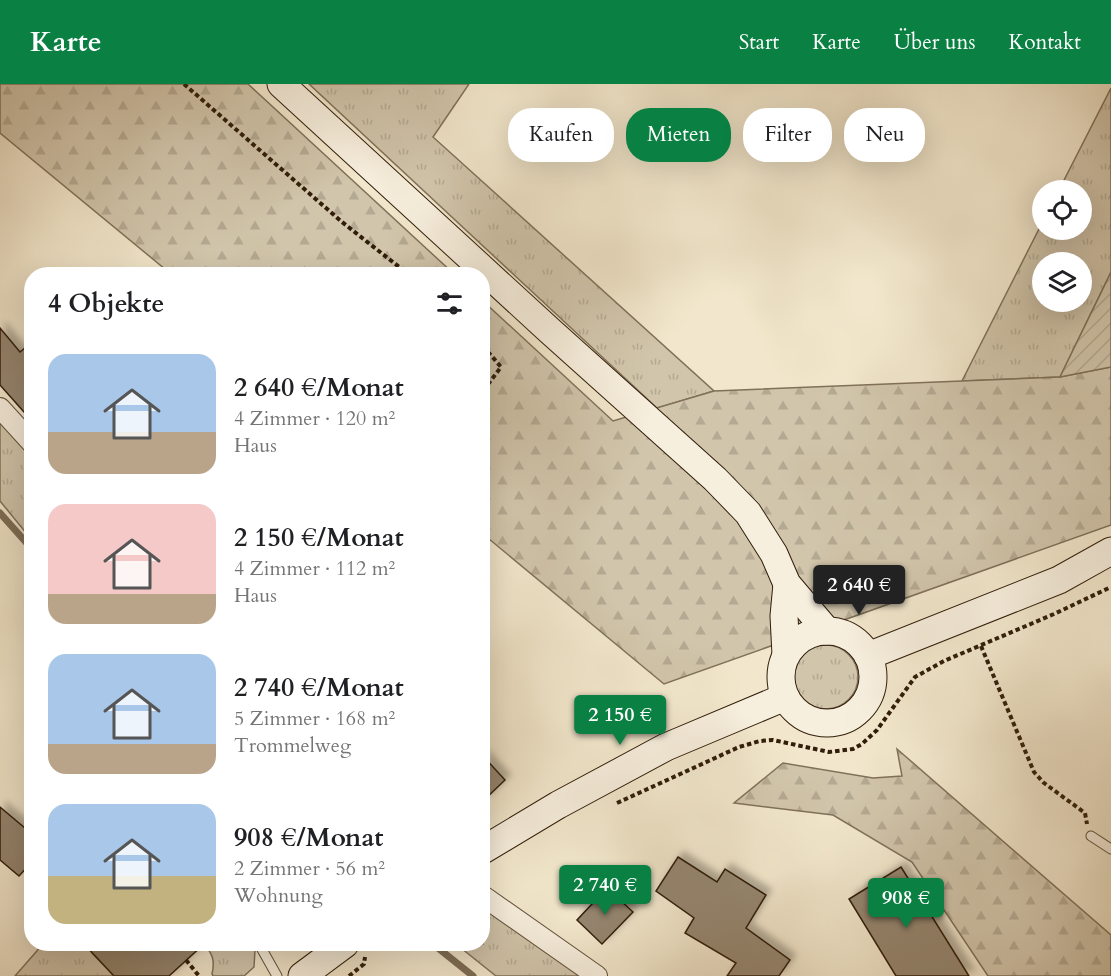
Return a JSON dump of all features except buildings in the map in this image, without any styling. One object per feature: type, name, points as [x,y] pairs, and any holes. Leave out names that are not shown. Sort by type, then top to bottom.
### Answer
[{"type":"main road","points":[[281,84],[482,267]]},
{"type":"main road","points":[[490,274],[715,479],[748,513],[774,554],[787,584],[827,631]]},
{"type":"main road","points":[[868,656],[1059,580],[1111,551]]},
{"type":"main road","points":[[786,655],[784,616],[787,584]]},
{"type":"main road","points":[[819,631],[834,631],[848,636],[859,644],[868,656],[873,670],[868,699],[847,719],[826,723],[805,718],[793,709],[784,697],[781,669],[786,655],[794,644],[806,636],[819,631]]},
{"type":"main road","points":[[490,846],[558,805],[666,747],[784,697]]},
{"type":"main road","points":[[302,976],[336,951]]},
{"type":"street","points":[[0,408],[24,434]]},
{"type":"street","points":[[490,901],[597,976]]},
{"type":"lane","points":[[1091,836],[1111,849]]},
{"type":"lane","points":[[263,951],[277,976]]},
{"type":"path","points":[[184,84],[342,222],[399,267]]},
{"type":"path","points":[[490,354],[501,367],[490,382]]},
{"type":"path","points":[[607,807],[739,747],[760,741],[786,742],[829,752],[853,749],[868,740],[878,730],[915,677],[944,661],[1111,587]]},
{"type":"path","points":[[981,645],[1034,772],[1044,783],[1084,813],[1091,836]]},
{"type":"path","points":[[186,960],[199,976]]},
{"type":"green space","points":[[0,84],[248,84],[446,267],[163,267],[0,133]]},
{"type":"green space","points":[[309,84],[469,84],[433,137],[714,391],[657,408]]},
{"type":"green space","points":[[1111,88],[1111,272],[1092,311],[1092,252],[1032,252],[1032,312],[1092,312],[1060,377],[962,381],[1033,240],[1092,240],[1092,180],[1064,180]]},
{"type":"green space","points":[[1111,272],[1111,367],[1060,377],[1092,312]]},
{"type":"green space","points":[[490,307],[613,421],[714,391],[1060,377],[1111,367],[1111,525],[664,684],[490,540]]},
{"type":"green space","points":[[0,416],[24,443],[24,530],[0,501]]},
{"type":"green space","points":[[826,645],[844,651],[852,659],[858,677],[852,695],[844,703],[826,709],[808,703],[800,695],[794,677],[800,659],[808,651]]},
{"type":"green space","points":[[897,749],[1111,935],[1111,976],[988,976],[912,862],[833,815],[734,803],[783,763],[873,778],[902,776]]},
{"type":"green space","points":[[490,911],[581,976],[496,976],[465,951],[490,951]]},
{"type":"green space","points":[[37,951],[92,951],[114,976],[15,976]]},
{"type":"green space","points":[[209,951],[255,951],[254,967],[244,976],[213,976],[212,958]]},
{"type":"waterway","points":[[0,513],[24,540]]},
{"type":"waterway","points":[[442,951],[473,976]]}]
